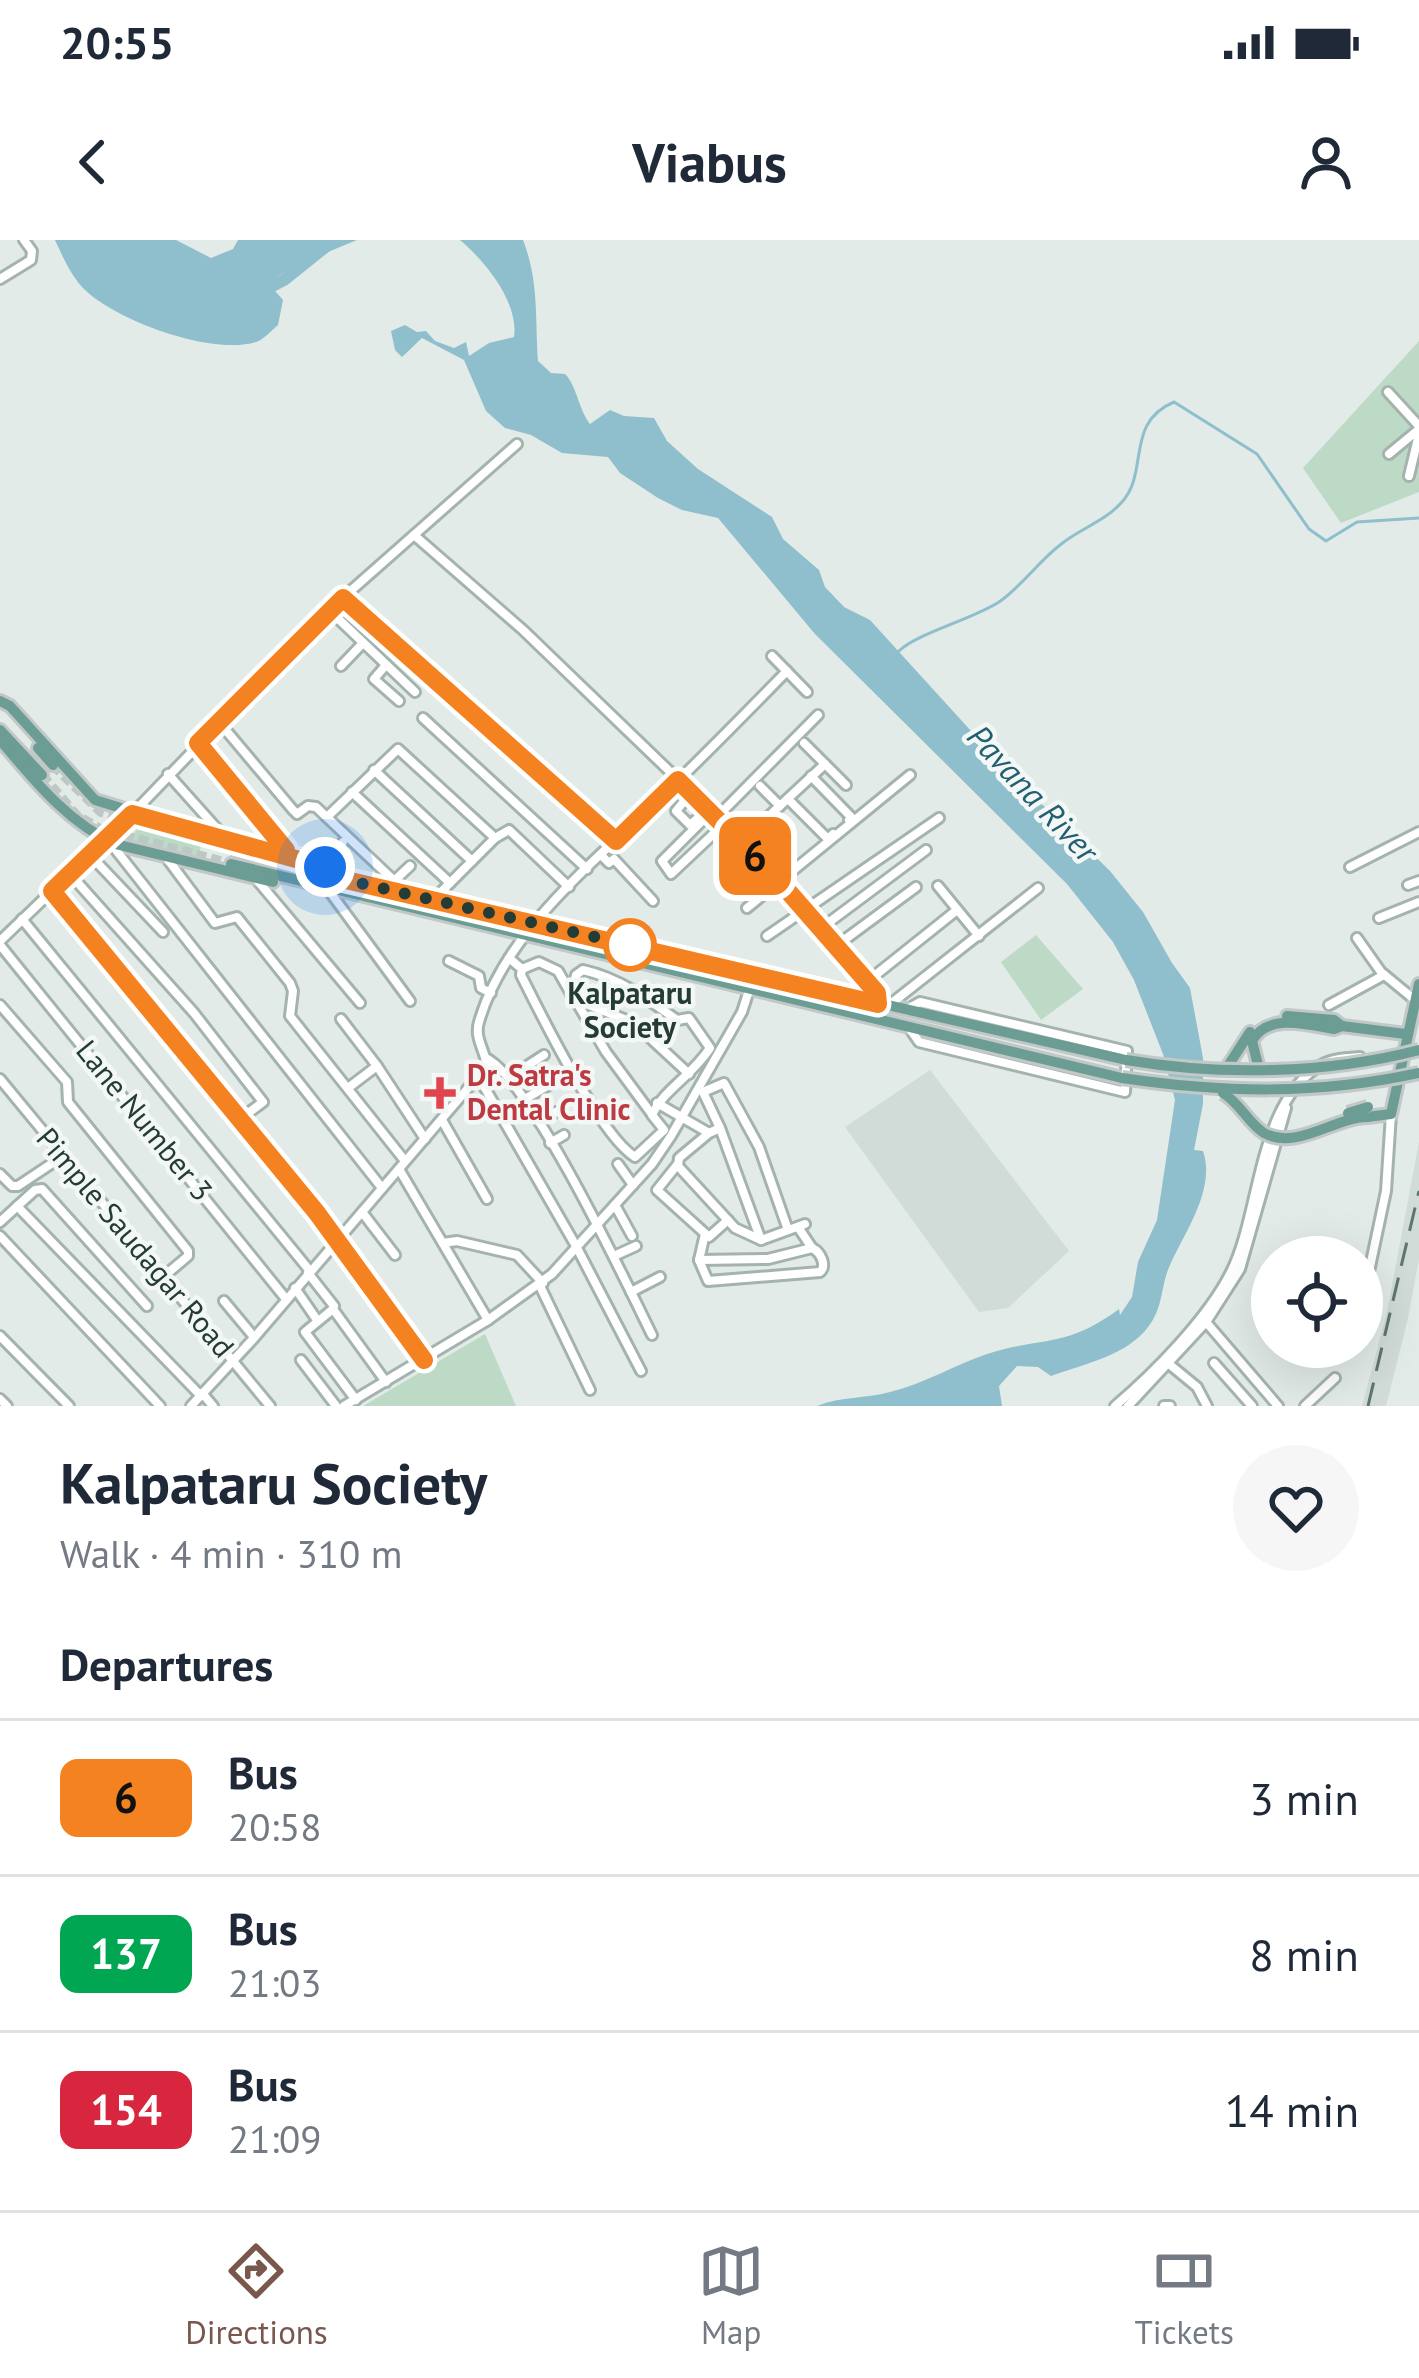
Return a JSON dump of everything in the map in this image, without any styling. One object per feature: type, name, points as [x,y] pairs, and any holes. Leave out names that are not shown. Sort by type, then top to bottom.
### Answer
[{"type":"main road","points":[[0,703],[53,765]]},
{"type":"main road","points":[[0,703],[10,706],[95,800],[328,878],[526,937],[1122,1078],[1259,1091],[1346,1087],[1419,1073]]},
{"type":"main road","points":[[0,730],[41,775]]},
{"type":"main road","points":[[0,740],[76,822],[107,840],[321,893],[328,878]]},
{"type":"main road","points":[[232,845],[289,857],[328,878]]},
{"type":"main road","points":[[231,864],[405,891],[1126,1060],[1259,1069],[1364,1061],[1419,1050]]},
{"type":"main road","points":[[1259,1091],[1251,1100],[1253,1111],[1277,1131],[1392,1108],[1419,983]]},
{"type":"main road","points":[[1226,1069],[1251,1030],[1266,1019],[1308,1017],[1334,1020],[1342,1026]]},
{"type":"main road","points":[[1259,1069],[1252,1041],[1267,1025],[1342,1026],[1405,1034]]},
{"type":"main road","points":[[1218,1090],[1240,1105],[1263,1132],[1276,1137],[1296,1137],[1368,1112]]},
{"type":"street","points":[[0,280],[32,260],[32,250],[24,240]]},
{"type":"street","points":[[1388,392],[1419,430]]},
{"type":"street","points":[[1389,454],[1419,430]]},
{"type":"street","points":[[1409,476],[1419,430]]},
{"type":"street","points":[[0,943],[107,840],[329,610],[517,444]]},
{"type":"street","points":[[414,535],[524,630],[715,815],[868,981],[883,1006],[1038,888]]},
{"type":"street","points":[[340,600],[362,614],[616,841]]},
{"type":"street","points":[[329,610],[415,692]]},
{"type":"street","points":[[341,666],[363,643]]},
{"type":"street","points":[[772,656],[807,692]]},
{"type":"street","points":[[386,665],[374,679],[399,701]]},
{"type":"street","points":[[191,1406],[487,1066],[478,1025],[509,958],[526,937],[569,887],[787,671]]},
{"type":"street","points":[[715,815],[671,874],[662,861],[818,715]]},
{"type":"street","points":[[423,718],[587,869]]},
{"type":"street","points":[[219,722],[297,814],[312,805],[405,891]]},
{"type":"street","points":[[198,743],[278,836],[289,857]]},
{"type":"street","points":[[805,743],[846,785]]},
{"type":"street","points":[[327,818],[392,751],[401,749],[495,838]]},
{"type":"street","points":[[741,842],[825,764]]},
{"type":"street","points":[[374,770],[472,861]]},
{"type":"street","points":[[168,774],[232,845]]},
{"type":"street","points":[[760,786],[828,839],[852,818],[811,776]]},
{"type":"street","points":[[747,908],[910,776]]},
{"type":"street","points":[[352,791],[450,884]]},
{"type":"street","points":[[692,793],[676,809],[688,823],[715,815]]},
{"type":"street","points":[[767,936],[939,818]]},
{"type":"street","points":[[435,898],[495,838],[512,831],[569,887]]},
{"type":"street","points":[[1350,868],[1419,832]]},
{"type":"street","points":[[107,840],[382,1188]]},
{"type":"street","points":[[343,842],[328,878],[410,1001]]},
{"type":"street","points":[[820,929],[926,850]]},
{"type":"street","points":[[89,854],[163,932]]},
{"type":"street","points":[[602,855],[609,863],[614,859],[653,901]]},
{"type":"street","points":[[165,856],[215,923],[237,917],[290,983],[290,1016],[402,1165],[488,1320]]},
{"type":"street","points":[[394,881],[410,866]]},
{"type":"street","points":[[70,874],[194,1013],[263,1102],[240,1119]]},
{"type":"street","points":[[256,878],[360,1004]]},
{"type":"street","points":[[1408,885],[1419,880]]},
{"type":"street","points":[[938,886],[979,936]]},
{"type":"street","points":[[836,946],[916,887]]},
{"type":"street","points":[[52,891],[338,1240],[424,1360]]},
{"type":"street","points":[[1379,918],[1419,902]]},
{"type":"street","points":[[868,981],[957,910]]},
{"type":"street","points":[[22,920],[334,1306]]},
{"type":"street","points":[[1357,938],[1384,975],[1415,1000]]},
{"type":"street","name":"Lane Number 3","points":[[0,943],[286,1299]]},
{"type":"street","points":[[509,958],[522,969]]},
{"type":"street","points":[[449,961],[479,976],[480,987],[491,993]]},
{"type":"street","points":[[546,962],[558,970],[606,1052],[664,1130],[632,1157],[555,1041],[522,969],[546,962]]},
{"type":"street","points":[[573,997],[576,975],[583,970],[636,991],[677,1020],[689,1018],[710,1048],[652,1114]]},
{"type":"street","points":[[301,1360],[340,1406],[424,1360],[541,1285],[671,1136],[720,1054],[754,975]]},
{"type":"street","points":[[1329,1005],[1384,975]]},
{"type":"street","points":[[573,997],[634,1023],[689,1074]]},
{"type":"street","points":[[904,1011],[920,1002],[1127,1051],[1124,1092],[919,1042],[910,1029]]},
{"type":"street","points":[[0,1005],[67,1082],[68,1102],[188,1251],[163,1277]]},
{"type":"street","points":[[340,1019],[425,1139]]},
{"type":"street","points":[[1128,1406],[1204,1319],[1239,1256],[1264,1154],[1278,1116],[1299,1086],[1324,1063],[1403,1050]]},
{"type":"street","points":[[510,1078],[544,1055]]},
{"type":"street","points":[[486,1058],[526,1099],[614,1256],[652,1335]]},
{"type":"street","points":[[348,1088],[377,1066]]},
{"type":"street","points":[[478,1076],[641,1371]]},
{"type":"street","name":"Pimple Saudagar Road","points":[[0,1079],[269,1406]]},
{"type":"street","points":[[526,1099],[559,1079]]},
{"type":"street","points":[[705,1234],[699,1259],[708,1281],[820,1273],[823,1264],[819,1252],[797,1227],[724,1083],[703,1092],[761,1240]]},
{"type":"street","points":[[658,1102],[709,1133]]},
{"type":"street","points":[[1377,1236],[1386,1191],[1392,1108]]},
{"type":"street","points":[[538,1122],[556,1112]]},
{"type":"street","points":[[442,1120],[487,1199]]},
{"type":"street","points":[[719,1128],[689,1148],[657,1190],[711,1238],[728,1220]]},
{"type":"street","points":[[550,1143],[564,1135]]},
{"type":"street","points":[[0,1174],[18,1186],[63,1156]]},
{"type":"street","points":[[618,1164],[633,1185]]},
{"type":"street","points":[[678,1164],[746,1235],[761,1240],[797,1227]]},
{"type":"street","points":[[0,1222],[35,1190],[42,1190],[147,1306]]},
{"type":"street","points":[[614,1256],[634,1241],[615,1205]]},
{"type":"street","points":[[17,1206],[213,1406]]},
{"type":"street","points":[[362,1212],[395,1255]]},
{"type":"street","points":[[0,1236],[160,1406]]},
{"type":"street","points":[[442,1243],[457,1241],[517,1255],[541,1285],[590,1390]]},
{"type":"street","points":[[699,1259],[768,1259],[812,1248]]},
{"type":"street","points":[[631,1292],[660,1277]]},
{"type":"street","points":[[295,1288],[317,1320]]},
{"type":"street","points":[[224,1301],[254,1338]]},
{"type":"street","points":[[356,1400],[305,1332],[333,1309],[386,1382]]},
{"type":"street","points":[[1204,1319],[1276,1406]]},
{"type":"street","points":[[1116,1406],[1204,1319]]},
{"type":"street","points":[[0,1336],[69,1406]]},
{"type":"street","points":[[1214,1363],[1252,1406]]},
{"type":"street","points":[[1169,1364],[1197,1387],[1207,1406]]},
{"type":"street","points":[[1305,1406],[1335,1378]]},
{"type":"street","points":[[0,1399],[7,1406]]},
{"type":"shaded area","points":[[930,1070],[1069,1251],[1008,1308],[979,1312],[845,1127]]},
{"type":"shaded area","points":[[1419,1142],[1419,1259],[1408,1318],[1386,1406],[1362,1406],[1372,1368],[1383,1368],[1387,1312]]},
{"type":"green space","points":[[1419,341],[1419,492],[1341,523],[1303,468]]},
{"type":"green space","points":[[140,816],[204,836],[197,859],[132,842]]},
{"type":"green space","points":[[1036,935],[1083,989],[1041,1020],[1001,962]]},
{"type":"green space","points":[[485,1334],[516,1406],[363,1406]]},
{"type":"water","points":[[55,240],[176,240],[211,258],[233,249],[238,240],[357,240],[294,266],[268,283],[283,300],[278,325],[259,341],[237,345],[190,340],[117,312],[83,288]]},
{"type":"water","points":[[460,240],[523,240],[534,285],[538,361],[551,373],[565,374],[590,424],[610,410],[654,418],[667,441],[698,469],[772,517],[783,539],[819,570],[825,587],[844,607],[870,620],[1002,765],[1110,871],[1143,912],[1190,988],[1203,1058],[1203,1104],[1194,1150],[1203,1151],[1205,1180],[1197,1210],[1167,1274],[1159,1307],[1144,1332],[1124,1348],[1051,1376],[1038,1367],[1017,1366],[999,1386],[1002,1406],[817,1406],[903,1389],[987,1354],[1068,1336],[1119,1309],[1120,1315],[1132,1297],[1138,1262],[1157,1220],[1175,1100],[1163,1054],[1134,980],[1113,942],[1067,884],[815,634],[718,518],[682,510],[658,498],[620,473],[608,457],[562,453],[531,435],[505,428],[486,411],[464,360],[422,338],[402,357],[395,350],[391,331],[405,325],[454,348],[466,342],[469,356],[489,343],[514,337],[506,297],[490,271]]},
{"type":"waterway","name":"Pavana River","points":[[259,293],[284,280],[334,240]]},
{"type":"waterway","points":[[899,651],[999,602],[1060,545],[1114,510],[1130,491],[1149,422],[1174,402],[1257,454],[1309,529],[1326,541],[1357,522],[1419,518]]},
{"type":"tunnel","points":[[53,765],[101,812],[236,850]]},
{"type":"tunnel","points":[[42,775],[76,815],[100,829],[231,864]]},
{"type":"railway","points":[[1368,1406],[1419,1191]]},
{"type":"bus line","name":"6","points":[[286,850],[198,743],[343,598],[616,841],[678,780],[780,882],[877,993],[878,1004],[333,877],[325,867],[132,814],[52,891],[317,1213],[424,1360]]},
{"type":"place","name":"Kalpataru Society","points":[[630,945]]},
{"type":"place","name":"Dr. Satra's Dental Clinic","points":[[440,1093]]},
{"type":"route","points":[[325,867],[333,877],[630,945]]}]
